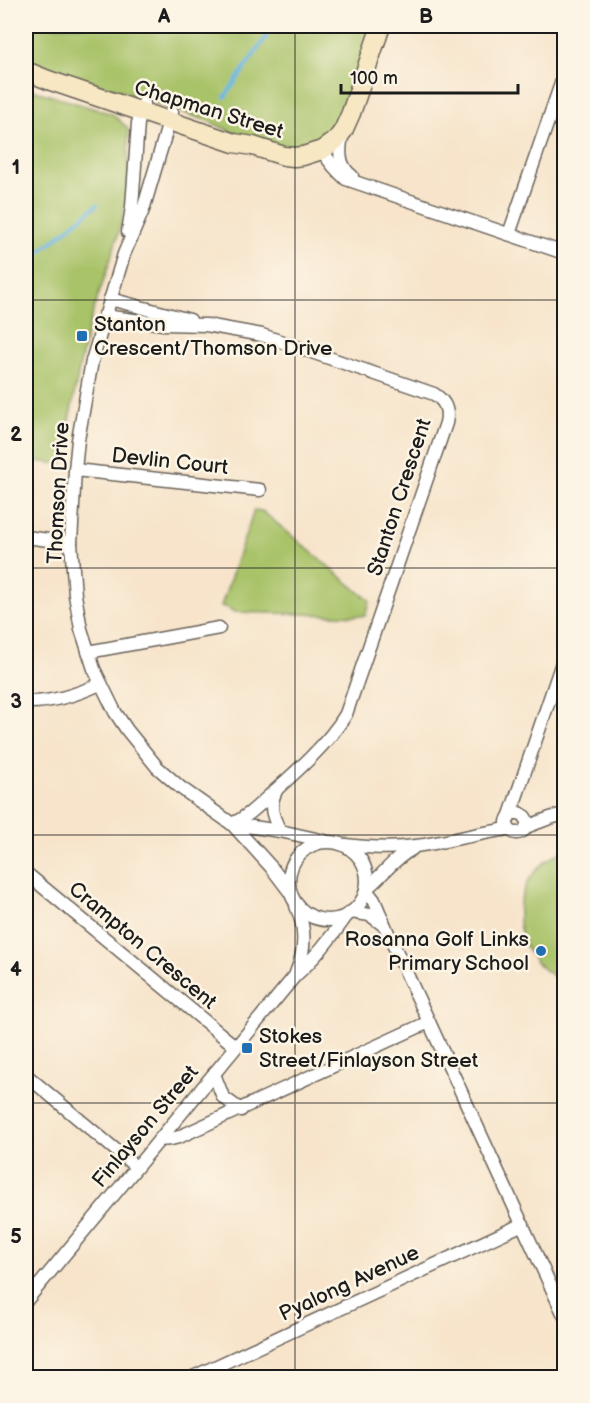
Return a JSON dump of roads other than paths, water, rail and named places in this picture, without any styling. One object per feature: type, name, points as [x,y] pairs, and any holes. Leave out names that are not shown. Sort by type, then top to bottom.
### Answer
[{"type":"street","points":[[368,186],[348,173],[339,154],[343,131],[381,26]]},
{"type":"street","name":"Chapman Street","points":[[26,71],[48,80],[142,107],[234,143],[294,157],[322,150]]},
{"type":"street","points":[[509,234],[564,75]]},
{"type":"street","name":"Thomson Drive","points":[[124,254],[132,207],[142,107]]},
{"type":"street","name":"Thomson Drive","points":[[170,117],[142,210],[124,254],[104,316],[92,360],[75,470],[72,543],[75,595],[81,629],[100,684],[127,730],[157,767],[181,788],[232,824],[271,867],[291,895]]},
{"type":"street","points":[[343,131],[336,140],[322,150],[328,161],[346,179],[564,252]]},
{"type":"street","name":"Stanton Crescent","points":[[110,298],[206,325],[270,338],[434,394],[444,402],[447,412],[446,423],[346,714],[330,738],[279,788],[251,813],[232,824]]},
{"type":"street","name":"Stanton Crescent","points":[[104,316],[163,324],[206,325]]},
{"type":"street","name":"Devlin Court","points":[[75,470],[260,490]]},
{"type":"street","points":[[26,537],[72,543]]},
{"type":"street","points":[[88,652],[219,628]]},
{"type":"street","points":[[516,821],[519,790],[564,657]]},
{"type":"street","points":[[26,702],[51,701],[69,697],[100,684]]},
{"type":"street","points":[[279,788],[273,798],[271,809],[280,831]]},
{"type":"street","points":[[336,843],[354,852],[361,861],[367,877],[366,890],[360,903],[349,914],[334,920],[320,919],[301,910],[291,895],[289,874],[296,858],[309,846],[320,842],[336,843],[387,848],[419,846],[488,832],[516,821],[550,818],[564,814]]},
{"type":"street","name":"Thomson Drive","points":[[232,824],[336,843]]},
{"type":"street","points":[[366,890],[398,858],[419,846]]},
{"type":"street","name":"Crampton Crescent","points":[[26,873],[236,1047]]},
{"type":"street","points":[[366,890],[374,900],[564,1315]]},
{"type":"street","name":"Finlayson Street","points":[[291,895],[301,918],[304,935],[302,956],[294,976]]},
{"type":"street","points":[[349,914],[370,915],[381,923],[388,933]]},
{"type":"street","name":"Finlayson Street","points":[[26,1301],[30,1285],[136,1167],[294,976],[315,957],[349,914]]},
{"type":"street","points":[[159,1140],[179,1137],[429,1022]]},
{"type":"street","points":[[214,1074],[223,1097],[240,1110]]},
{"type":"street","points":[[26,1075],[136,1167]]},
{"type":"street","name":"Pyalong Avenue","points":[[191,1377],[523,1224]]},
{"type":"waterway","points":[[225,97],[266,37],[270,26]]},
{"type":"waterway","points":[[26,263],[97,205]]},
{"type":"place","name":"Stanton Crescent/Thomson Drive","points":[[82,336]]},
{"type":"place","name":"Rosanna Golf Links Primary School","points":[[541,951]]},
{"type":"place","name":"Stokes Street/Finlayson Street","points":[[247,1048]]}]
